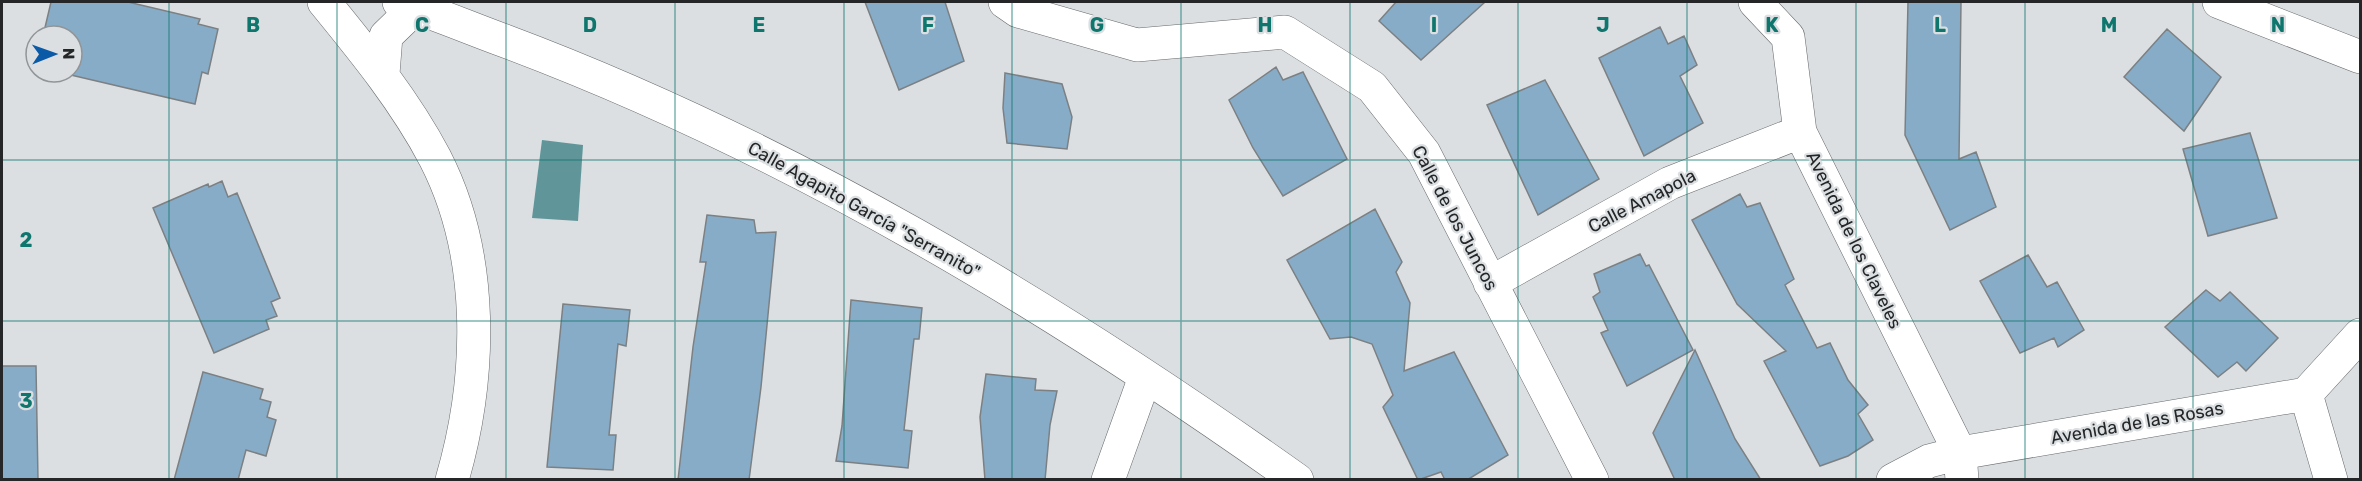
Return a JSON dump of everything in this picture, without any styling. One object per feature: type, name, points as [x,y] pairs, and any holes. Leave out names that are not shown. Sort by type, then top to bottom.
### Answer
[{"type":"street","points":[[324,2],[383,74],[435,158],[458,213],[469,267],[473,333],[471,394],[452,480]]},
{"type":"street","name":"Calle de los Juncos","points":[[1005,2],[1018,11],[1137,45],[1285,33],[1372,87],[1424,153],[1592,480]]},
{"type":"street","name":"Avenida de los Claveles","points":[[1755,2],[1788,38],[1800,132],[1961,466]]},
{"type":"street","points":[[2219,2],[2361,57]]},
{"type":"street","points":[[383,74],[386,36],[407,4]]},
{"type":"street","name":"Calle Agapito García \"Serranito\"","points":[[407,4],[577,68],[708,126],[928,241],[1083,334],[1297,480]]},
{"type":"street","name":"Calle Amapola","points":[[1490,283],[1670,183],[1800,132]]},
{"type":"street","points":[[2331,480],[2306,394],[2361,335]]},
{"type":"street","points":[[1108,480],[1145,377]]},
{"type":"street","name":"Avenida de las Rosas","points":[[1893,480],[1929,461],[1961,466],[2306,394]]},
{"type":"water","points":[[542,140],[583,145],[578,221],[532,218]]},
{"type":"building","points":[[51,2],[128,2],[200,19],[198,24],[218,29],[208,74],[202,72],[195,104],[84,78],[84,24],[46,24]]},
{"type":"building","points":[[865,2],[945,2],[964,61],[899,90]]},
{"type":"building","points":[[1396,2],[1485,2],[1421,60],[1379,21]]},
{"type":"building","points":[[1908,2],[1961,2],[1959,159],[1976,152],[1996,207],[1950,230],[1905,135]]},
{"type":"building","points":[[1660,27],[1668,44],[1684,36],[1697,65],[1680,76],[1703,123],[1644,156],[1599,58]]},
{"type":"building","points":[[2167,29],[2221,77],[2184,131],[2124,77]]},
{"type":"building","points":[[1276,67],[1283,80],[1303,72],[1347,159],[1283,196],[1253,148],[1229,100]]},
{"type":"building","points":[[1005,73],[1062,84],[1072,117],[1067,149],[1007,143],[1003,108]]},
{"type":"building","points":[[1545,80],[1599,179],[1538,215],[1487,105]]},
{"type":"building","points":[[2250,133],[2277,218],[2208,236],[2183,149]]},
{"type":"building","points":[[222,181],[228,197],[237,193],[280,298],[271,302],[277,316],[266,320],[269,329],[214,353],[153,208],[208,184],[209,187]]},
{"type":"building","points":[[1740,194],[1747,207],[1760,203],[1794,279],[1785,285],[1817,348],[1830,343],[1848,380],[1868,405],[1858,414],[1873,440],[1848,456],[1820,466],[1764,361],[1786,351],[1737,304],[1692,220]]},
{"type":"building","points":[[1375,209],[1402,262],[1396,272],[1410,303],[1404,371],[1454,352],[1508,455],[1467,480],[1445,480],[1441,472],[1418,480],[1383,407],[1393,395],[1372,344],[1351,337],[1330,339],[1287,260]]},
{"type":"building","points":[[707,215],[754,220],[756,233],[776,232],[761,387],[749,480],[678,480],[693,347],[706,262],[700,262]]},
{"type":"building","points":[[1640,254],[1646,266],[1649,265],[1693,350],[1627,386],[1601,333],[1608,330],[1593,297],[1600,292],[1594,274]]},
{"type":"building","points":[[2028,255],[2047,287],[2057,282],[2084,330],[2058,347],[2054,338],[2020,353],[1980,281]]},
{"type":"building","points":[[2206,290],[2220,301],[2230,292],[2278,338],[2246,371],[2237,362],[2218,377],[2165,327]]},
{"type":"building","points":[[851,300],[922,308],[919,339],[914,339],[904,430],[912,431],[908,468],[836,461],[842,426]]},
{"type":"building","points":[[563,304],[630,310],[626,346],[618,344],[609,435],[616,435],[613,470],[547,467]]},
{"type":"building","points":[[1695,350],[1735,439],[1761,480],[1675,480],[1653,433]]},
{"type":"building","points":[[2,366],[36,366],[38,480],[2,480]]},
{"type":"building","points":[[203,372],[263,389],[260,399],[271,402],[267,417],[276,420],[266,456],[246,450],[238,480],[174,480]]},
{"type":"building","points":[[986,374],[1036,379],[1035,390],[1057,391],[1050,425],[1045,480],[985,480],[980,417]]}]
